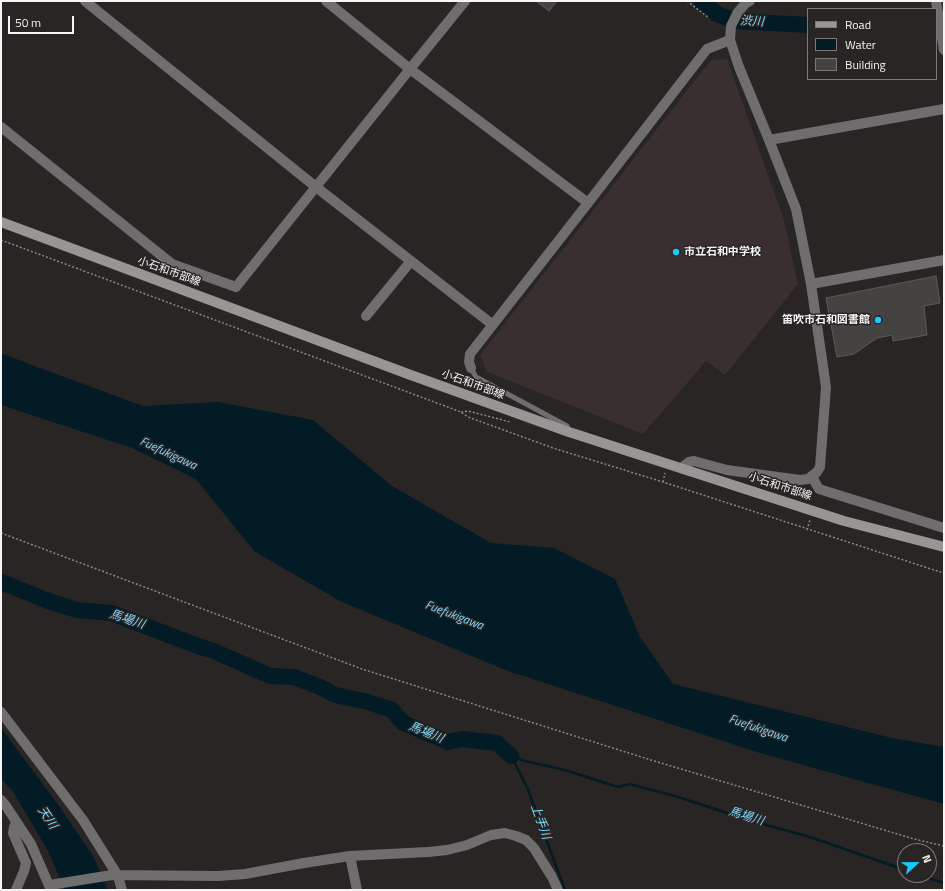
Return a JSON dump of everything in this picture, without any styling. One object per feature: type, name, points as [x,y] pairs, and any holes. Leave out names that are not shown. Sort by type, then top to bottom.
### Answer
[{"type":"main road","name":"小石和市部線","points":[[1,222],[408,374],[569,432],[844,521],[944,547]]},
{"type":"street","points":[[85,1],[316,187],[493,324]]},
{"type":"street","points":[[326,1],[410,69],[588,202]]},
{"type":"street","points":[[1,127],[172,264],[236,287],[465,1]]},
{"type":"street","points":[[682,469],[688,462],[694,461],[727,470],[800,480],[808,479],[820,467],[826,387],[811,284],[796,209],[770,140],[739,67],[730,40],[730,26],[738,12],[746,3],[750,1]]},
{"type":"street","points":[[936,1],[943,45]]},
{"type":"street","points":[[471,368],[469,362],[470,354],[707,49],[730,40]]},
{"type":"street","points":[[770,140],[944,109]]},
{"type":"street","points":[[811,284],[944,260]]},
{"type":"street","points":[[366,316],[411,261]]},
{"type":"street","points":[[812,476],[820,489],[944,528]]},
{"type":"street","points":[[1,712],[83,820],[122,890]]},
{"type":"street","points":[[1,800],[31,844],[52,887],[115,876],[218,876],[245,874],[350,856],[447,850],[467,845],[491,835],[504,833],[526,840],[534,848],[552,877],[558,890]]},
{"type":"street","points":[[16,822],[14,834],[26,863],[16,890]]},
{"type":"street","points":[[350,856],[357,890]]},
{"type":"lane","points":[[471,368],[476,377],[567,426],[569,432]]},
{"type":"path","points":[[687,1],[709,18]]},
{"type":"path","points":[[1,240],[461,412],[468,417],[508,432],[807,530],[944,573]]},
{"type":"path","points":[[663,482],[666,470]]},
{"type":"path","points":[[807,530],[810,518]]},
{"type":"path","points":[[1,533],[362,669],[651,760],[914,839],[944,846]]},
{"type":"shaded area","name":"市立石和中学校","points":[[727,59],[784,220],[798,284],[725,375],[706,361],[643,434],[487,372],[480,355],[711,60]]},
{"type":"water","name":"Fuefukigawa","points":[[1,353],[143,406],[218,402],[313,420],[392,486],[491,543],[554,548],[615,579],[640,637],[673,684],[892,738],[944,747],[944,804],[760,753],[508,671],[340,601],[254,551],[196,479],[132,448],[1,405]]},
{"type":"water","name":"天川","points":[[1,728],[59,806],[93,856],[108,890],[65,890],[48,851],[14,793],[1,778]]},
{"type":"building","points":[[536,1],[557,1],[549,11]]},
{"type":"building","name":"笛吹市石和図書館","points":[[936,276],[940,303],[924,306],[927,335],[893,341],[892,335],[877,338],[854,354],[837,357],[826,298]]},
{"type":"waterway","name":"渋川","points":[[701,1],[717,14],[735,21],[807,25]]},
{"type":"waterway","name":"馬場川","points":[[1,582],[51,602],[77,610],[111,613],[214,651],[270,676],[294,677],[320,687],[335,695],[368,702],[392,710],[403,723],[448,742],[462,739],[497,743],[511,756]]},
{"type":"waterway","name":"馬場川","points":[[511,756],[525,761],[565,770],[618,787],[630,784],[675,796],[752,821],[810,837],[897,867]]},
{"type":"waterway","name":"上手川","points":[[511,756],[527,787],[565,890]]},
{"type":"waterway","name":"馬場川","points":[[937,881],[944,883]]},
{"type":"place","name":"市立石和中学校","points":[[676,252]]},
{"type":"place","name":"笛吹市石和図書館","points":[[878,320]]}]
